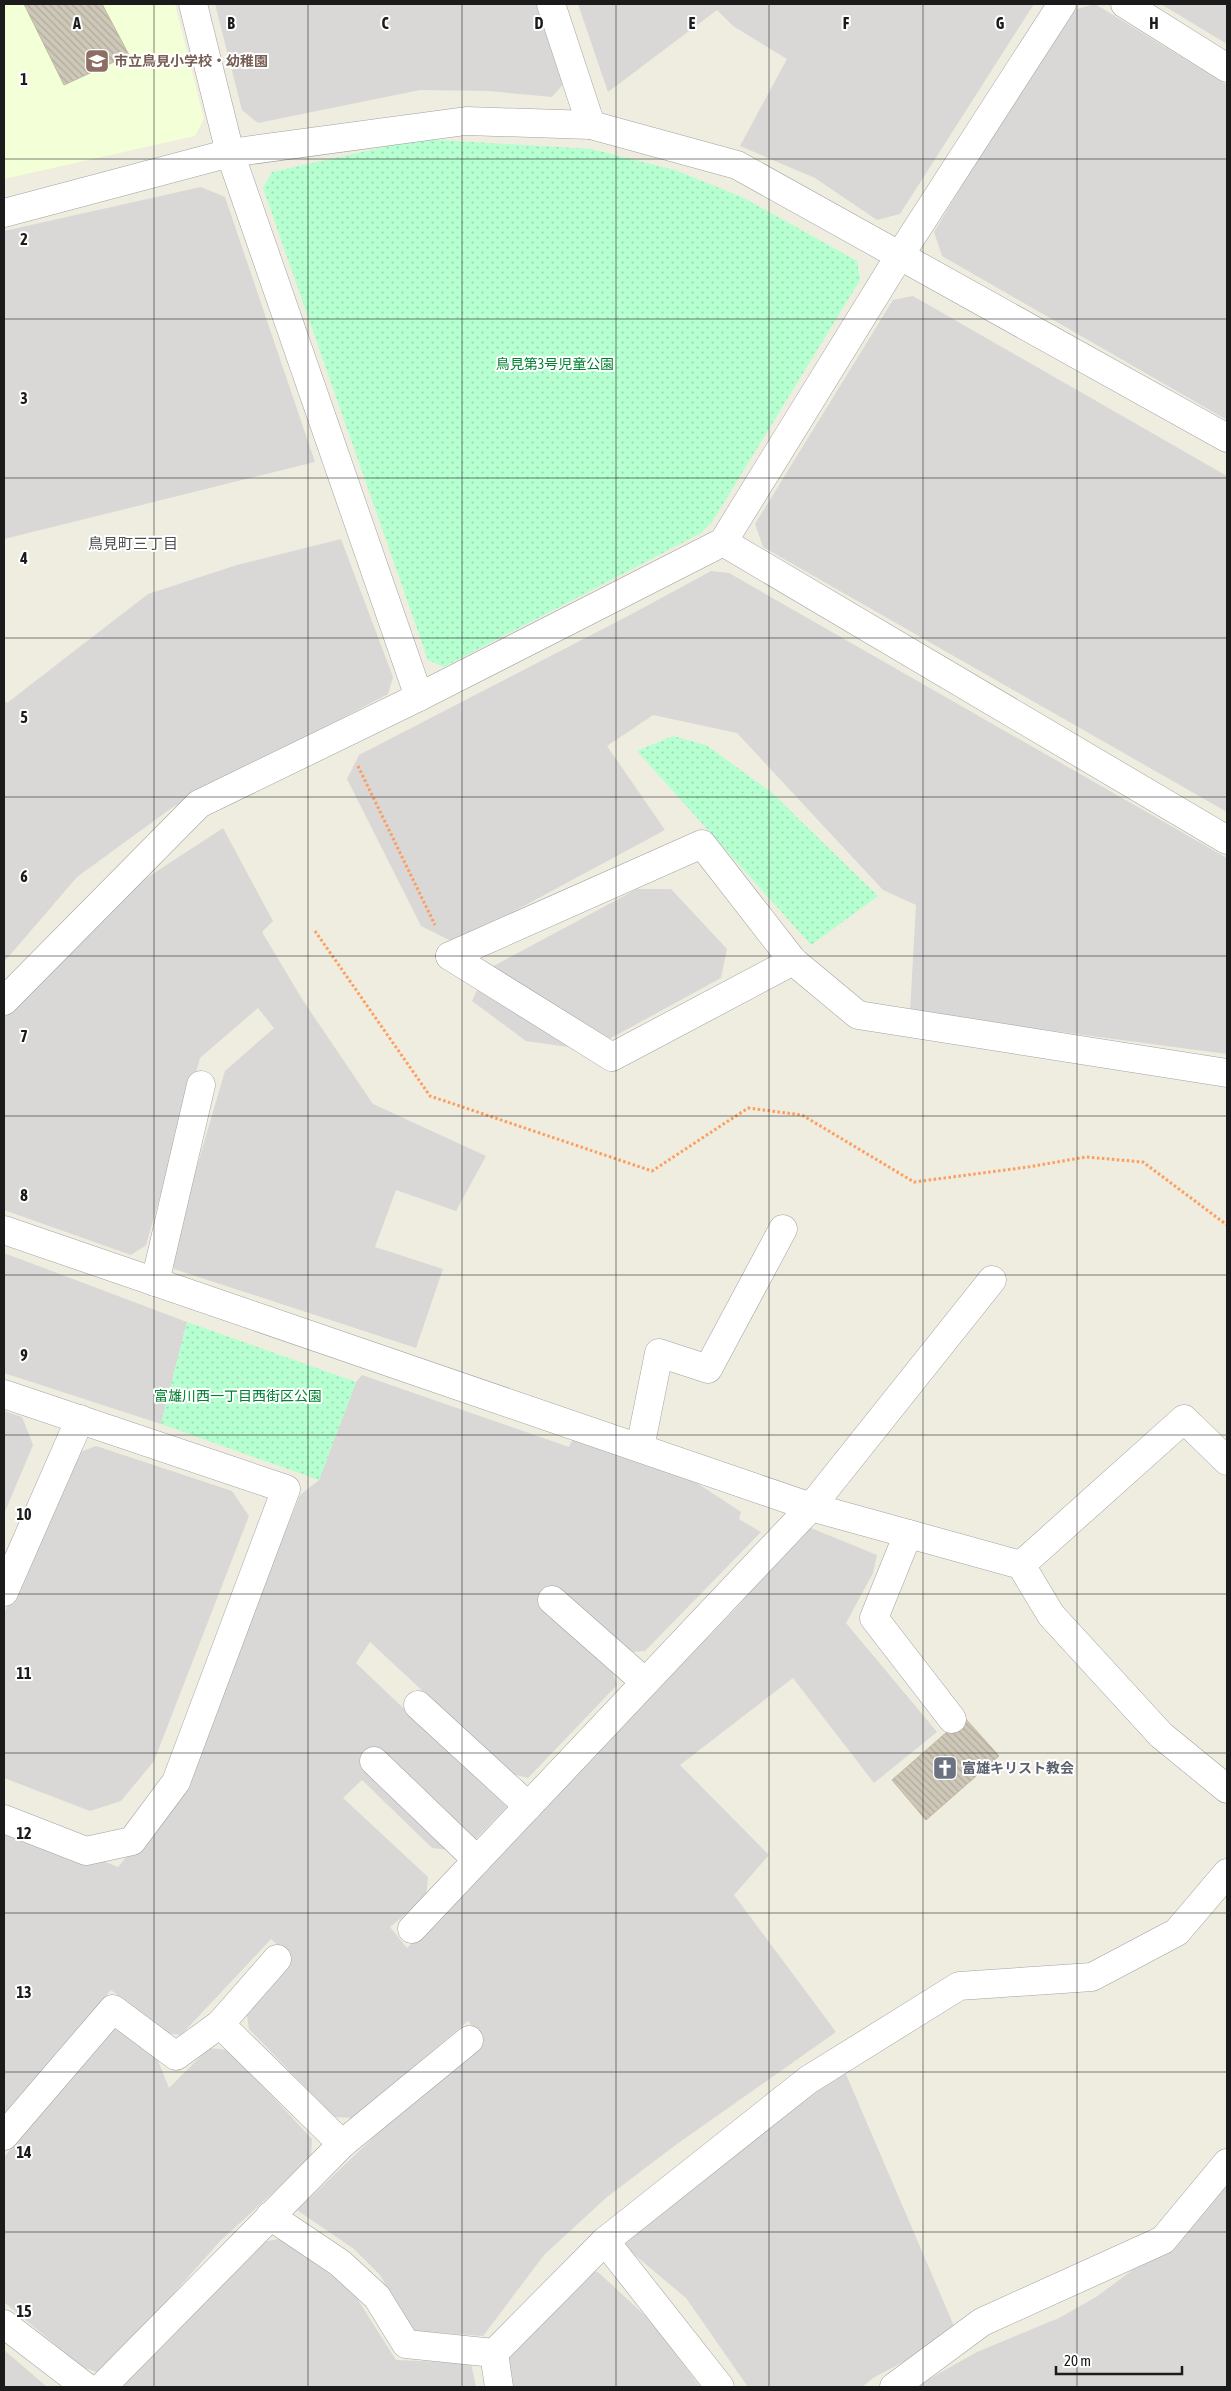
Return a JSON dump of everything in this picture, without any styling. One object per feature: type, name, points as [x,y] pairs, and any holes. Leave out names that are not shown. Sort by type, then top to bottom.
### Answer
[{"type":"street","points":[[193,4],[230,153],[419,697]]},
{"type":"street","points":[[551,4],[591,125]]},
{"type":"street","points":[[4,1001],[67,934],[199,804],[419,697],[723,542],[900,255],[1062,4]]},
{"type":"street","points":[[1125,4],[1227,68]]},
{"type":"street","points":[[4,213],[230,153],[466,121],[591,125],[736,166],[900,255],[1227,438]]},
{"type":"street","points":[[723,542],[1227,840]]},
{"type":"street","points":[[450,956],[702,844],[793,961],[858,1016],[1227,1073]]},
{"type":"street","points":[[450,956],[612,1057],[793,961]]},
{"type":"street","points":[[155,1282],[201,1085]]},
{"type":"street","points":[[640,1448],[659,1353],[708,1369],[783,1229]]},
{"type":"street","points":[[4,1230],[811,1507],[1022,1565],[1051,1615],[1161,1735],[1227,1788]]},
{"type":"street","points":[[412,1929],[811,1507],[992,1280]]},
{"type":"street","points":[[4,1394],[286,1489],[176,1782],[132,1841],[86,1851],[4,1819]]},
{"type":"street","points":[[1022,1565],[1184,1418],[1227,1461]]},
{"type":"street","points":[[4,1592],[80,1419]]},
{"type":"street","points":[[908,1534],[874,1618],[952,1719]]},
{"type":"street","points":[[552,1600],[645,1682]]},
{"type":"street","points":[[418,1705],[528,1806]]},
{"type":"street","points":[[374,1761],[477,1860]]},
{"type":"street","points":[[494,2352],[605,2241],[808,2080],[959,1986],[1092,1977],[1177,1932],[1227,1873]]},
{"type":"street","points":[[4,2136],[113,2009],[176,2056],[220,2024],[277,1958]]},
{"type":"street","points":[[220,2024],[342,2144]]},
{"type":"street","points":[[102,2387],[342,2144],[469,2040]]},
{"type":"street","points":[[894,2387],[982,2322],[1163,2240],[1227,2164]]},
{"type":"street","points":[[270,2216],[340,2263],[376,2297],[406,2344],[494,2352]]},
{"type":"street","points":[[605,2241],[720,2387]]},
{"type":"street","points":[[4,2324],[86,2387]]},
{"type":"street","points":[[494,2352],[499,2387]]},
{"type":"path","points":[[342,734],[450,956]]},
{"type":"path","points":[[315,931],[430,1096],[652,1170],[748,1108],[802,1115],[914,1182],[1028,1167],[1086,1157],[1143,1162],[1227,1225]]},
{"type":"shaded area","name":"市立鳥見小学校・幼稚園","points":[[4,4],[175,4],[204,119],[195,136],[4,179]]},
{"type":"shaded area","points":[[215,4],[541,4],[567,80],[552,97],[488,91],[420,90],[258,123],[242,110]]},
{"type":"shaded area","points":[[578,4],[1034,4],[900,214],[877,220],[815,178],[740,146],[787,59],[733,26],[717,10],[608,92]]},
{"type":"shaded area","points":[[1095,4],[1227,85],[1227,420],[942,256],[934,232],[1066,12]]},
{"type":"shaded area","points":[[1161,4],[1227,4],[1227,44]]},
{"type":"shaded area","points":[[201,187],[225,197],[315,462],[4,539],[4,231]]},
{"type":"shaded area","points":[[913,296],[1227,476],[1227,812],[763,547],[755,524],[893,300]]},
{"type":"shaded area","points":[[341,539],[393,677],[388,694],[173,807],[77,877],[4,962],[4,700],[7,703],[148,594],[237,565]]},
{"type":"shaded area","points":[[711,571],[729,573],[1227,858],[1227,1054],[910,1012],[916,905],[883,890],[737,733],[653,715],[607,746],[665,830],[455,943],[421,926],[347,779],[359,755]]},
{"type":"shaded area","points":[[223,828],[273,921],[262,932],[302,999],[373,1104],[486,1156],[456,1211],[396,1190],[375,1247],[443,1269],[416,1348],[174,1269],[171,1255],[225,1071],[274,1028],[258,1008],[200,1058],[146,1245],[131,1255],[4,1210],[4,1017],[38,981],[142,881]]},
{"type":"shaded area","points":[[637,889],[671,889],[727,949],[721,978],[589,1050],[526,1041],[472,1001],[486,970]]},
{"type":"shaded area","points":[[4,1253],[187,1322],[161,1424],[4,1373]]},
{"type":"shaded area","points":[[362,1375],[569,1447],[581,1422],[627,1437],[741,1512],[739,1519],[761,1532],[645,1651],[633,1652],[551,1588],[611,1667],[617,1685],[528,1778],[512,1774],[370,1642],[356,1663],[507,1807],[463,1852],[432,1848],[362,1780],[343,1798],[428,1877],[426,1897],[390,1927],[407,1948],[741,1603],[784,1536],[806,1526],[877,1555],[873,1573],[846,1623],[937,1732],[874,1783],[793,1678],[680,1765],[769,1855],[734,1895],[836,2032],[677,2144],[607,2197],[544,2255],[483,2336],[412,2331],[380,2275],[354,2249],[297,2210],[480,2036],[468,2021],[353,2118],[334,2117],[249,2029],[246,2009],[292,1958],[271,1939],[181,2035],[166,2033],[111,1990],[4,2117],[4,1821],[118,1867],[181,1792],[300,1495],[319,1480],[356,1382]]},
{"type":"shaded area","points":[[4,1411],[22,1417],[33,1445],[4,1514]]},
{"type":"shaded area","points":[[96,1446],[232,1491],[249,1516],[154,1761],[121,1801],[90,1811],[4,1778],[4,1614],[69,1456]]},
{"type":"shaded area","points":[[115,2026],[155,2053],[169,2088],[209,2048],[229,2050],[312,2139],[311,2158],[220,2241],[103,2374],[82,2367],[4,2302],[4,2157]]},
{"type":"shaded area","points":[[842,2065],[957,2333],[873,2378],[862,2387],[748,2387],[686,2298],[624,2246],[626,2212]]},
{"type":"shaded area","points":[[1227,2180],[1227,2387],[915,2387],[977,2352],[1059,2318],[1096,2297],[1149,2258]]},
{"type":"shaded area","points":[[283,2238],[353,2292],[396,2360],[471,2363],[476,2387],[121,2387],[263,2242]]},
{"type":"shaded area","points":[[570,2269],[598,2272],[654,2324],[700,2387],[507,2387],[501,2355]]},
{"type":"shaded area","points":[[4,2350],[47,2387],[4,2387]]},
{"type":"green space","name":"鳥見第3号児童公園","points":[[421,139],[591,149],[675,170],[744,198],[857,261],[860,280],[712,522],[701,533],[444,667],[428,660],[263,188],[272,172]]},
{"type":"green space","points":[[673,736],[706,745],[771,792],[878,896],[811,945],[637,751]]},
{"type":"green space","name":"富雄川西一丁目西街区公園","points":[[187,1322],[356,1382],[319,1480],[161,1424]]},
{"type":"building","points":[[24,4],[102,4],[129,55],[64,85]]},
{"type":"building","name":"富雄キリスト教会","points":[[964,1717],[999,1756],[926,1820],[892,1780]]},
{"type":"place","name":"市立鳥見小学校・幼稚園","points":[[97,61]]},
{"type":"place","name":"富雄キリスト教会","points":[[945,1768]]},
{"type":"district","name":"鳥見町三丁目","points":[[133,544]]}]
